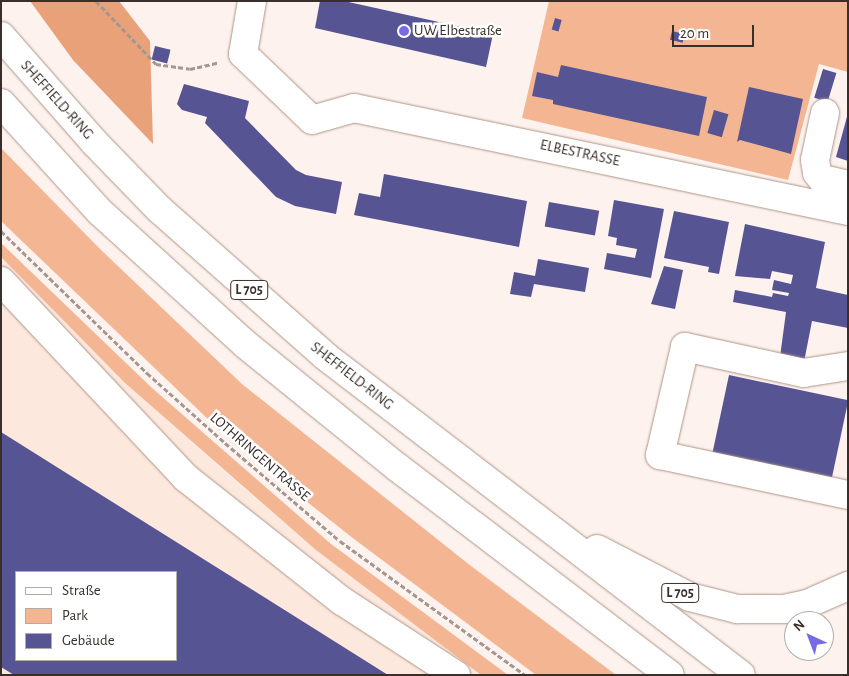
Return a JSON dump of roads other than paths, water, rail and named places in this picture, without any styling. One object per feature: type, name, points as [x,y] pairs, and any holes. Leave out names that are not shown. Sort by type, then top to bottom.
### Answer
[{"type":"main road","name":"ELBESTRASSE","points":[[252,1],[243,54],[312,120],[354,108],[848,212]]},
{"type":"main road","name":"SHEFFIELD-RING","points":[[1,36],[94,142],[159,209],[325,356],[741,675]]},
{"type":"main road","name":"L 705","points":[[1,103],[100,212],[244,344],[397,467],[670,675]]},
{"type":"main road","points":[[825,113],[815,160],[817,172],[822,179],[848,185]]},
{"type":"main road","points":[[1,281],[186,478],[342,601],[456,675]]},
{"type":"main road","points":[[848,366],[804,373],[686,347],[660,455],[848,495]]},
{"type":"main road","name":"L 705","points":[[526,510],[690,598],[713,604],[760,611],[784,609],[807,604],[848,586]]},
{"type":"place","name":"UW Elbestraße","points":[[404,31]]}]
